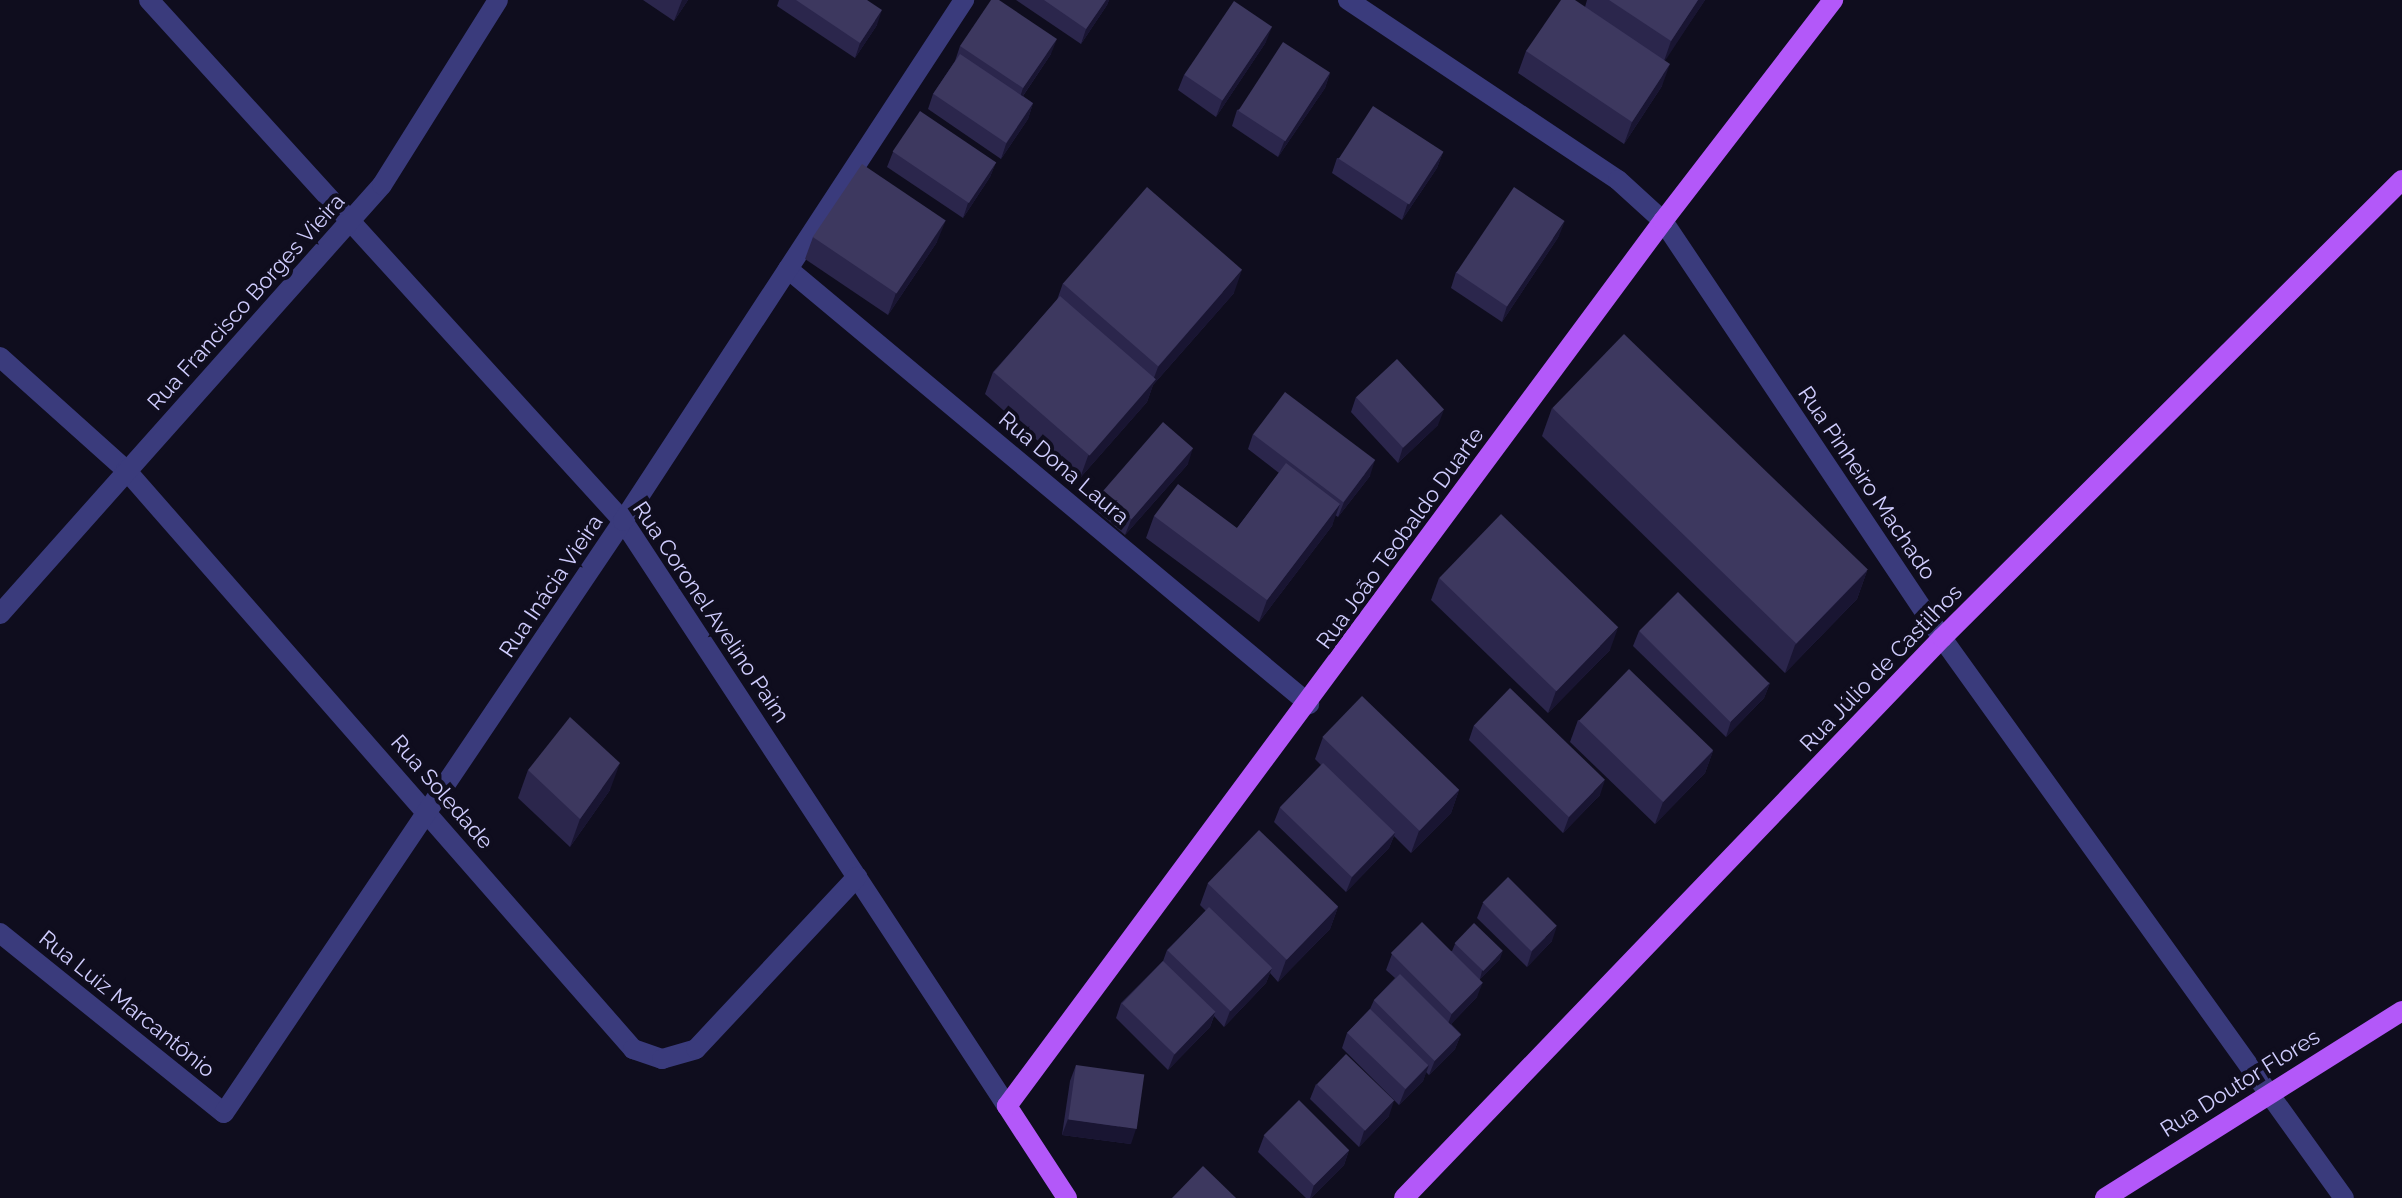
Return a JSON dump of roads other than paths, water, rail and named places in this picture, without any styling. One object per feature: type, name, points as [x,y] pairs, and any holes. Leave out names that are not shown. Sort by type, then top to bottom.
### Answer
[{"type":"main road","name":"Rua João Teobaldo Duarte","points":[[1007,1106],[1309,704],[1663,221],[1833,0]]},
{"type":"main road","name":"Rua Júlio de Castilhos","points":[[1404,1198],[1942,638],[2402,180]]},
{"type":"main road","name":"Rua Doutor Flores","points":[[2105,1198],[2402,1011]]},
{"type":"main road","name":"Rua Coronel Avelino Paim","points":[[1007,1106],[1066,1198]]},
{"type":"street","name":"Rua Coronel Avelino Paim","points":[[149,0],[623,521],[1007,1106]]},
{"type":"street","name":"Rua Francisco Borges Vieira","points":[[0,614],[382,185],[498,0]]},
{"type":"street","name":"Rua Inácia Vieira","points":[[224,1113],[623,521],[964,0]]},
{"type":"street","name":"Rua Pinheiro Machado","points":[[1348,0],[1618,180],[1663,221],[1942,638],[2344,1198]]},
{"type":"street","name":"Rua Dona Laura","points":[[788,269],[1309,704]]},
{"type":"street","name":"Rua Soledade","points":[[0,357],[126,470],[633,1049],[662,1059],[696,1049],[857,877]]},
{"type":"street","name":"Rua Luiz Marcantônio","points":[[0,933],[224,1113]]}]
